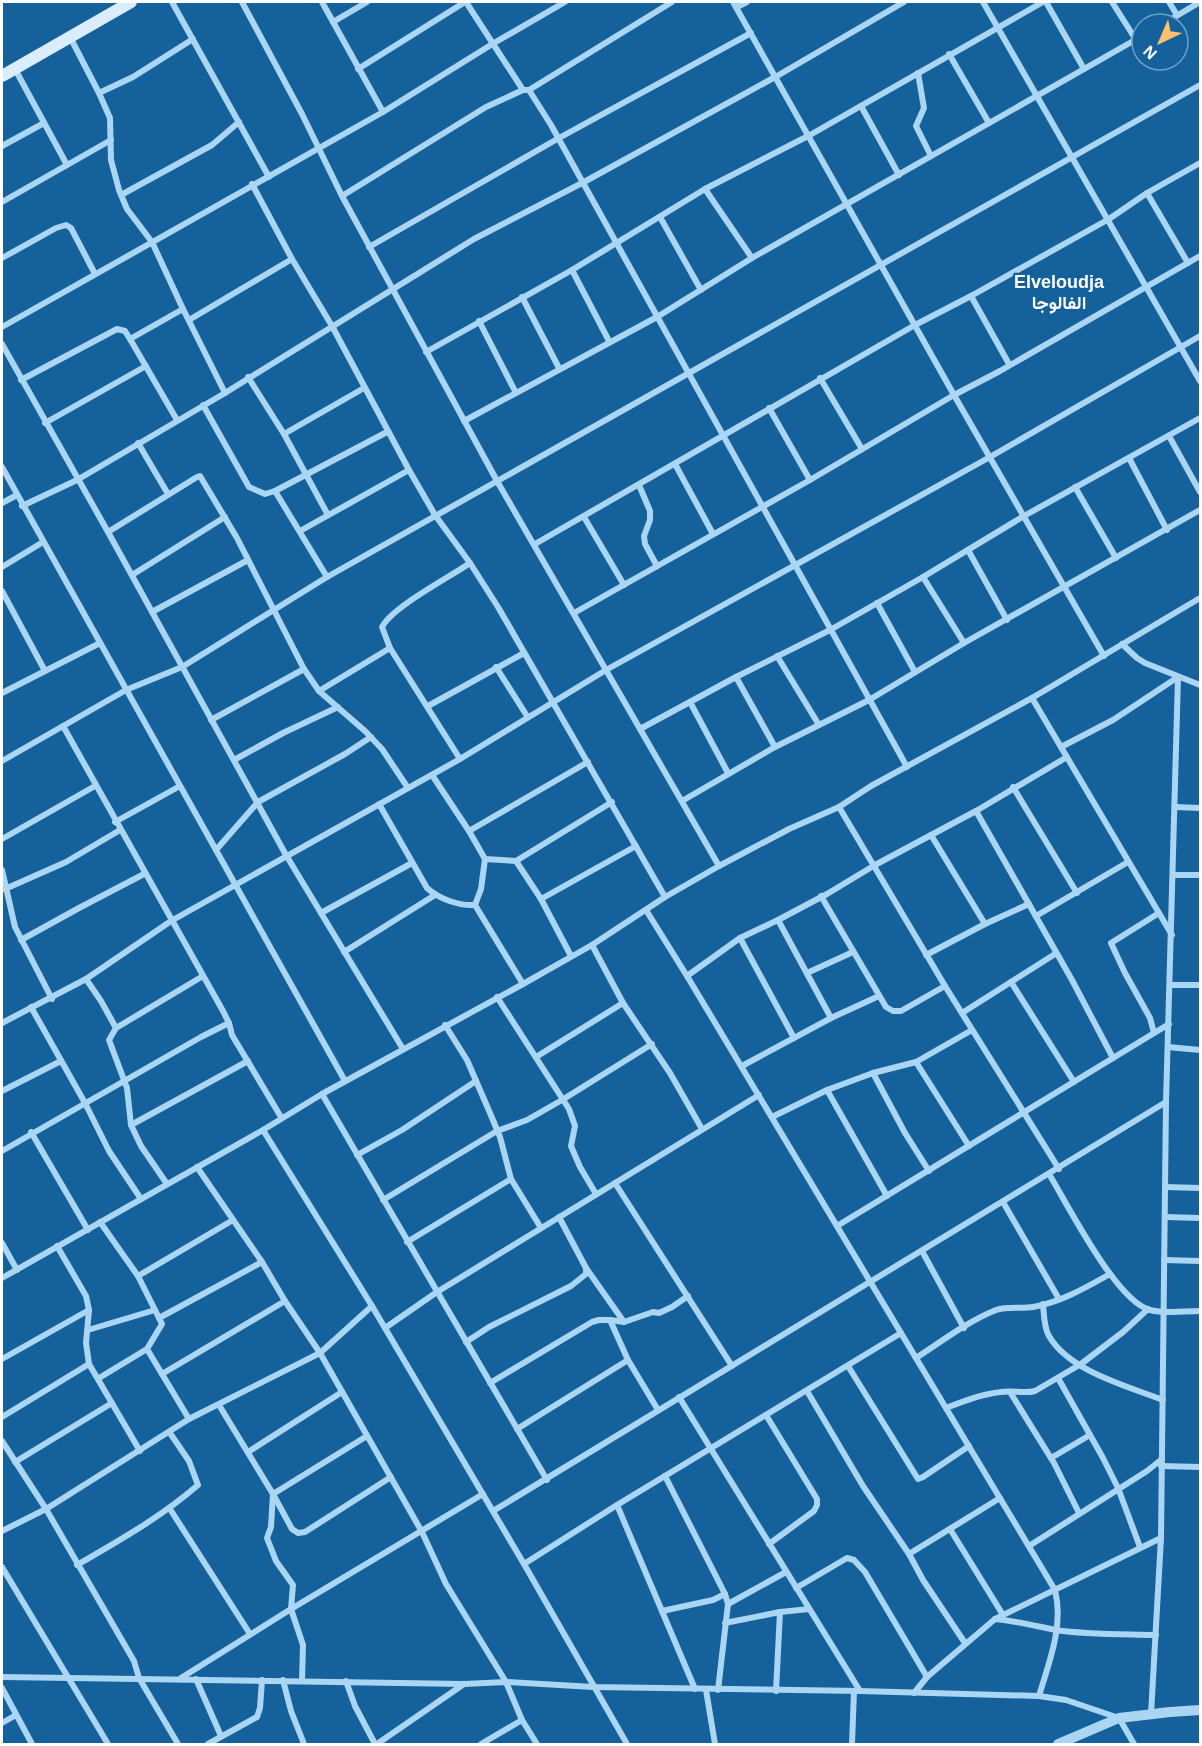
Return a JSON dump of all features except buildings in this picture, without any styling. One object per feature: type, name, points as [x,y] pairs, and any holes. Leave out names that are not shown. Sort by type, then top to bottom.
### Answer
[{"type":"main road","points":[[2,76],[131,2]]},
{"type":"street","points":[[172,2],[268,177]]},
{"type":"street","points":[[242,2],[369,247],[497,481],[719,866]]},
{"type":"street","points":[[322,2],[383,112]]},
{"type":"street","points":[[333,22],[367,2]]},
{"type":"street","points":[[358,69],[467,2],[558,138],[584,182],[722,436],[907,767]]},
{"type":"street","points":[[2,327],[383,112],[565,2]]},
{"type":"street","points":[[342,196],[486,107],[526,90],[672,2]]},
{"type":"street","points":[[747,2],[735,4],[954,395],[1104,656]]},
{"type":"street","points":[[22,506],[77,480],[225,393],[474,239],[584,182],[777,76],[904,2]]},
{"type":"street","points":[[983,2],[999,26],[1200,381]]},
{"type":"street","points":[[426,352],[572,270],[705,189],[810,135],[1044,2],[1084,69]]},
{"type":"street","points":[[1112,2],[1130,26]]},
{"type":"street","points":[[1182,12],[1200,2]]},
{"type":"street","points":[[369,247],[558,138],[752,33]]},
{"type":"street","points":[[70,37],[110,118],[111,160],[127,209],[152,242],[225,393]]},
{"type":"street","points":[[99,93],[133,77],[193,39]]},
{"type":"street","points":[[464,421],[657,317],[752,258],[1130,43]]},
{"type":"street","points":[[949,54],[989,123]]},
{"type":"street","points":[[15,69],[67,165]]},
{"type":"street","points":[[918,73],[924,108],[916,126],[931,156]]},
{"type":"street","points":[[2,761],[126,690],[182,667],[327,576],[1200,85]]},
{"type":"street","points":[[861,106],[899,175]]},
{"type":"street","points":[[121,195],[212,145],[238,122]]},
{"type":"street","points":[[2,146],[44,123]]},
{"type":"street","points":[[2,202],[111,140]]},
{"type":"street","points":[[535,544],[820,378],[971,296],[1108,219],[1147,193],[1200,165]]},
{"type":"street","points":[[252,184],[292,259],[332,326],[409,471],[435,515],[470,563],[553,701],[665,897]]},
{"type":"street","points":[[705,189],[752,258]]},
{"type":"street","points":[[1147,193],[1188,263]]},
{"type":"street","points":[[660,217],[701,290]]},
{"type":"street","points":[[2,258],[56,228],[66,225],[71,228],[95,274]]},
{"type":"street","points":[[574,613],[1200,256]]},
{"type":"street","points":[[189,320],[292,259]]},
{"type":"street","points":[[572,270],[609,341]]},
{"type":"street","points":[[971,296],[1010,364]]},
{"type":"street","points":[[522,297],[559,368]]},
{"type":"street","points":[[130,339],[183,309]]},
{"type":"street","points":[[479,321],[516,393]]},
{"type":"street","points":[[21,380],[110,331],[117,329],[125,331],[177,420]]},
{"type":"street","points":[[2,1022],[86,980],[171,921],[460,759],[527,716],[606,670],[990,457],[1200,336]]},
{"type":"street","points":[[2,344],[286,855],[403,1049]]},
{"type":"street","points":[[45,423],[146,366]]},
{"type":"street","points":[[248,377],[284,434],[328,515]]},
{"type":"street","points":[[820,378],[862,449]]},
{"type":"street","points":[[284,434],[364,388]]},
{"type":"street","points":[[203,405],[249,487],[265,495],[387,432]]},
{"type":"street","points":[[769,408],[810,480]]},
{"type":"street","points":[[640,729],[830,630],[1024,516],[1200,418]]},
{"type":"street","points":[[1169,436],[1200,492]]},
{"type":"street","points":[[138,443],[168,494]]},
{"type":"street","points":[[1129,458],[1167,530]]},
{"type":"street","points":[[675,464],[713,534]]},
{"type":"street","points":[[2,467],[345,1081]]},
{"type":"street","points":[[300,531],[409,471]]},
{"type":"street","points":[[108,532],[200,476],[225,517],[304,669],[319,691],[382,749],[408,788]]},
{"type":"street","points":[[639,485],[650,511],[650,520],[644,536],[645,544],[657,566]]},
{"type":"street","points":[[1076,487],[1116,558]]},
{"type":"street","points":[[275,491],[327,576]]},
{"type":"street","points":[[2,503],[17,495]]},
{"type":"street","points":[[682,801],[775,747],[869,700],[964,643],[1200,510]]},
{"type":"street","points":[[132,575],[225,517]]},
{"type":"street","points":[[584,517],[624,585]]},
{"type":"street","points":[[2,567],[43,542]]},
{"type":"street","points":[[968,550],[1007,620]]},
{"type":"street","points":[[152,612],[248,560]]},
{"type":"street","points":[[460,759],[390,648],[382,627],[403,608],[470,563]]},
{"type":"street","points":[[923,577],[964,643]]},
{"type":"street","points":[[2,591],[45,671]]},
{"type":"street","points":[[2,1278],[281,1117],[592,945],[665,897],[719,866],[789,829],[839,807],[871,786],[1032,698],[1200,598]]},
{"type":"street","points":[[877,603],[915,672]]},
{"type":"street","points":[[2,693],[100,643]]},
{"type":"street","points":[[1122,644],[1137,658],[1200,685]]},
{"type":"street","points":[[319,691],[390,648]]},
{"type":"street","points":[[428,706],[524,653]]},
{"type":"street","points":[[777,656],[819,725]]},
{"type":"street","points":[[496,667],[527,716]]},
{"type":"street","points":[[211,720],[304,669]]},
{"type":"street","points":[[736,677],[775,747]]},
{"type":"street","points":[[1061,747],[1113,720],[1178,677]]},
{"type":"street","points":[[1151,1714],[1161,1538],[1166,1102],[1178,677]]},
{"type":"street","points":[[1032,698],[1172,936]]},
{"type":"street","points":[[690,702],[728,773]]},
{"type":"street","points":[[234,760],[283,733],[338,707]]},
{"type":"street","points":[[63,726],[144,874],[230,1023],[232,1035],[281,1117]]},
{"type":"street","points":[[216,850],[258,802],[371,737]]},
{"type":"street","points":[[687,975],[740,938],[778,920],[976,811],[1067,757]]},
{"type":"street","points":[[469,831],[588,762]]},
{"type":"street","points":[[432,775],[469,831],[484,859],[481,889],[476,905],[523,984]]},
{"type":"street","points":[[2,839],[95,786]]},
{"type":"street","points":[[115,822],[180,786]]},
{"type":"street","points":[[1013,787],[1077,893]]},
{"type":"street","points":[[484,859],[516,861],[612,802]]},
{"type":"street","points":[[379,804],[427,888],[435,895],[463,904],[476,905]]},
{"type":"street","points":[[839,807],[926,955],[1059,1169]]},
{"type":"street","points":[[1174,807],[1200,808]]},
{"type":"street","points":[[976,811],[1055,954],[1072,980],[1113,1058]]},
{"type":"street","points":[[5,889],[66,862],[120,830]]},
{"type":"street","points":[[931,835],[985,924]]},
{"type":"street","points":[[541,899],[636,846]]},
{"type":"street","points":[[516,861],[541,899],[571,956]]},
{"type":"street","points":[[321,913],[412,862]]},
{"type":"street","points":[[1036,916],[1128,862]]},
{"type":"street","points":[[2,870],[15,927],[52,999]]},
{"type":"street","points":[[21,940],[144,874]]},
{"type":"street","points":[[1173,875],[1200,875]]},
{"type":"street","points":[[344,952],[435,895]]},
{"type":"street","points":[[822,896],[886,1007],[893,1011],[901,1011],[945,986]]},
{"type":"street","points":[[926,955],[1029,904]]},
{"type":"street","points":[[2,914],[10,908]]},
{"type":"street","points":[[646,910],[742,1066],[1055,1590],[1058,1601],[1057,1630],[1039,1696]]},
{"type":"street","points":[[1154,1033],[1150,1018],[1111,943],[1159,913]]},
{"type":"street","points":[[778,920],[831,1018]]},
{"type":"street","points":[[740,938],[794,1038]]},
{"type":"street","points":[[592,945],[623,1003],[652,1044],[702,1130]]},
{"type":"street","points":[[807,974],[853,952]]},
{"type":"street","points":[[962,1013],[1055,954]]},
{"type":"street","points":[[167,1184],[141,1146],[131,1125],[127,1088],[109,1040],[116,1028],[203,976]]},
{"type":"street","points":[[86,980],[116,1028]]},
{"type":"street","points":[[1011,982],[1074,1082]]},
{"type":"street","points":[[1170,984],[1200,985]]},
{"type":"street","points":[[742,1066],[831,1018],[879,996]]},
{"type":"street","points":[[497,997],[569,1109],[575,1126],[571,1146],[596,1194]]},
{"type":"street","points":[[536,1057],[623,1003]]},
{"type":"street","points":[[31,1007],[109,1151],[141,1199]]},
{"type":"street","points":[[2,1150],[201,1036],[230,1023]]},
{"type":"street","points":[[837,1226],[1169,1024]]},
{"type":"street","points":[[445,1025],[467,1060],[497,1131],[511,1179],[541,1228]]},
{"type":"street","points":[[772,1118],[827,1090],[873,1073],[916,1062],[972,1030]]},
{"type":"street","points":[[383,1200],[497,1131],[527,1120],[562,1100],[652,1044]]},
{"type":"street","points":[[1168,1047],[1200,1050]]},
{"type":"street","points":[[131,1125],[248,1060]]},
{"type":"street","points":[[2,1091],[62,1061]]},
{"type":"street","points":[[916,1062],[969,1146]]},
{"type":"street","points":[[873,1073],[905,1133],[929,1171]]},
{"type":"street","points":[[357,1155],[402,1130],[476,1081]]},
{"type":"street","points":[[827,1090],[887,1196]]},
{"type":"street","points":[[322,1094],[547,1480]]},
{"type":"street","points":[[384,1328],[437,1292],[759,1095]]},
{"type":"street","points":[[493,1511],[1166,1102]]},
{"type":"street","points":[[262,1130],[372,1306],[627,1744]]},
{"type":"street","points":[[31,1132],[88,1230]]},
{"type":"street","points":[[197,1167],[262,1262],[320,1353],[422,1532],[446,1584],[506,1682],[522,1720],[537,1744]]},
{"type":"street","points":[[1049,1173],[1110,1275],[1134,1300],[1148,1309],[1200,1311]]},
{"type":"street","points":[[407,1242],[511,1179]]},
{"type":"street","points":[[615,1183],[732,1366]]},
{"type":"street","points":[[1165,1187],[1200,1188]]},
{"type":"street","points":[[1003,1202],[1059,1299]]},
{"type":"street","points":[[559,1217],[586,1268],[624,1322]]},
{"type":"street","points":[[1165,1217],[1200,1218]]},
{"type":"street","points":[[138,1276],[233,1220]]},
{"type":"street","points":[[99,1378],[147,1349],[162,1324],[138,1276],[100,1222]]},
{"type":"street","points":[[2,1243],[17,1270]]},
{"type":"street","points":[[57,1246],[86,1296],[89,1310],[86,1343],[89,1364],[140,1450]]},
{"type":"street","points":[[922,1251],[964,1328]]},
{"type":"street","points":[[1164,1260],[1200,1262]]},
{"type":"street","points":[[159,1318],[262,1262]]},
{"type":"street","points":[[466,1342],[489,1327],[572,1286],[583,1278],[586,1268]]},
{"type":"street","points":[[916,1358],[998,1309],[1042,1304],[1059,1299],[1110,1275]]},
{"type":"street","points":[[490,1383],[592,1322],[610,1320],[624,1322],[672,1308],[688,1296]]},
{"type":"street","points":[[162,1374],[285,1301]]},
{"type":"street","points":[[1042,1304],[1048,1334],[1065,1354],[1104,1377],[1163,1400]]},
{"type":"street","points":[[2,1531],[46,1509],[189,1419],[320,1353],[372,1306]]},
{"type":"street","points":[[946,1408],[970,1399],[1002,1392],[1028,1393],[1081,1365],[1124,1332],[1148,1309]]},
{"type":"street","points":[[2,1359],[89,1310]]},
{"type":"street","points":[[88,1330],[155,1310]]},
{"type":"street","points":[[610,1320],[628,1360],[658,1410]]},
{"type":"street","points":[[524,1564],[901,1333]]},
{"type":"street","points":[[147,1349],[189,1419]]},
{"type":"street","points":[[517,1429],[628,1360]]},
{"type":"street","points":[[2,1417],[89,1364]]},
{"type":"street","points":[[848,1366],[918,1479],[969,1446]]},
{"type":"street","points":[[1058,1378],[1118,1488],[1140,1547]]},
{"type":"street","points":[[807,1390],[863,1486],[965,1643]]},
{"type":"street","points":[[248,1452],[342,1392]]},
{"type":"street","points":[[1011,1392],[1051,1458],[1079,1513]]},
{"type":"street","points":[[679,1397],[857,1691],[852,1744]]},
{"type":"street","points":[[15,1462],[112,1403]]},
{"type":"street","points":[[219,1405],[292,1529],[298,1533],[304,1532],[391,1477]]},
{"type":"street","points":[[766,1415],[817,1499],[814,1511],[769,1544]]},
{"type":"street","points":[[77,1565],[170,1509],[198,1485],[189,1461],[170,1433]]},
{"type":"street","points":[[1051,1458],[1090,1435]]},
{"type":"street","points":[[273,1494],[367,1436]]},
{"type":"street","points":[[2,1441],[46,1509],[134,1661],[139,1678],[178,1744]]},
{"type":"street","points":[[1029,1545],[1162,1462],[1200,1467]]},
{"type":"street","points":[[665,1476],[728,1604],[718,1690]]},
{"type":"street","points":[[273,1494],[271,1527],[267,1538],[276,1561],[293,1585],[291,1609],[303,1645],[302,1681]]},
{"type":"street","points":[[179,1679],[483,1494]]},
{"type":"street","points":[[909,1554],[1000,1498]]},
{"type":"street","points":[[617,1505],[695,1689]]},
{"type":"street","points":[[170,1509],[250,1634]]},
{"type":"street","points":[[950,1529],[1003,1615]]},
{"type":"street","points":[[914,1693],[927,1677],[994,1619],[1161,1538]]},
{"type":"street","points":[[796,1588],[847,1558],[854,1560],[865,1572],[927,1677]]},
{"type":"street","points":[[2,1567],[69,1677],[105,1743]]},
{"type":"street","points":[[728,1604],[786,1572]]},
{"type":"street","points":[[662,1611],[713,1600],[725,1594]]},
{"type":"street","points":[[725,1623],[780,1612],[809,1609]]},
{"type":"street","points":[[776,1691],[780,1612]]},
{"type":"street","points":[[994,1619],[1023,1622],[1057,1630],[1156,1635]]},
{"type":"street","points":[[2,1677],[464,1684],[506,1682],[706,1690],[1039,1696],[1085,1705],[1119,1718],[1134,1744]]},
{"type":"street","points":[[196,1679],[221,1736]]},
{"type":"street","points":[[208,1744],[257,1716],[260,1708],[262,1680]]},
{"type":"street","points":[[283,1680],[291,1711],[304,1744]]},
{"type":"street","points":[[346,1681],[355,1706],[376,1744],[464,1684]]},
{"type":"street","points":[[2,1688],[32,1744]]},
{"type":"street","points":[[706,1690],[715,1744]]},
{"type":"street","points":[[1060,1744],[1119,1718],[1200,1710]]},
{"type":"street","points":[[2,1723],[16,1715]]},
{"type":"street","points":[[481,1744],[522,1720]]},
{"type":"district","name":"Elveloudja الفالوجا","points":[[1059,292]]}]
